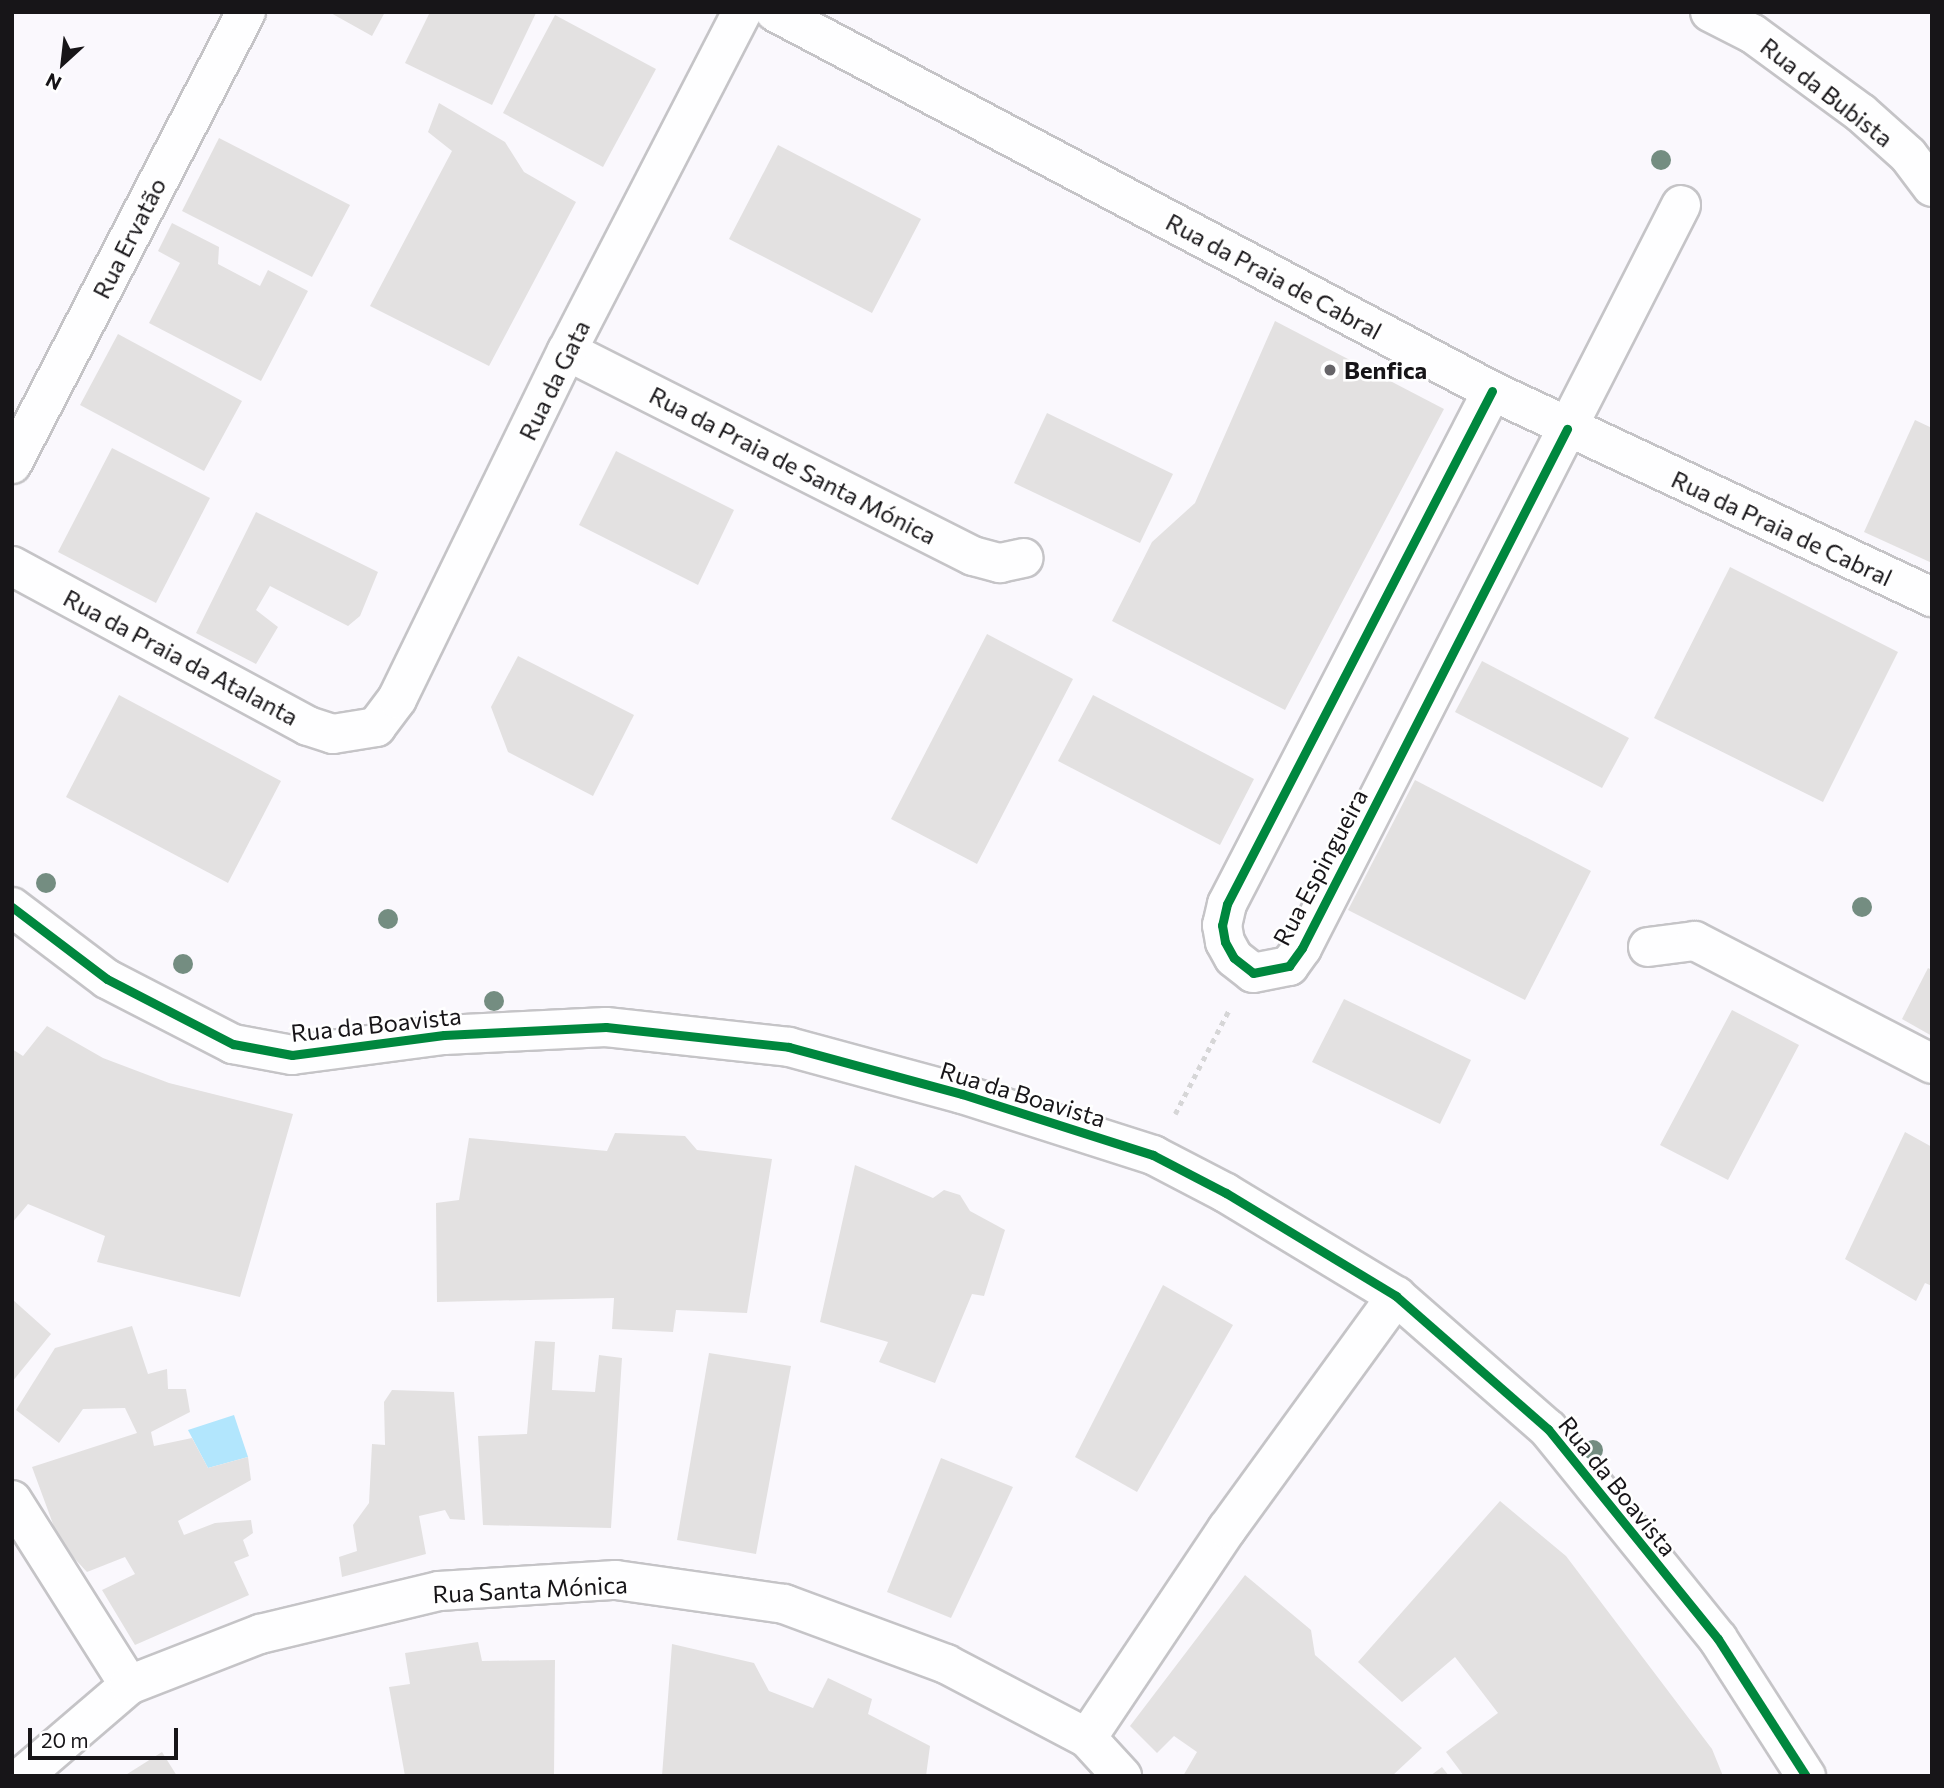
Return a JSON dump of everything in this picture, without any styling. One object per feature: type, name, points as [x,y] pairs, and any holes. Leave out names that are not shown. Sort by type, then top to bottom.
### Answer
[{"type":"street","name":"Rua Ervatão","points":[[12,464],[246,12]]},
{"type":"street","name":"Rua da Gata","points":[[355,734],[376,727],[397,699],[567,351],[742,12]]},
{"type":"street","name":"Rua da Praia de Cabral","points":[[775,12],[1567,429],[1932,597]]},
{"type":"street","name":"Rua da Bubista","points":[[1710,12],[1753,34],[1861,113],[1908,155],[1932,187]]},
{"type":"street","points":[[1861,113],[1932,137]]},
{"type":"street","name":"Rua Espingueira","points":[[1249,971],[1270,973],[1289,966],[1302,948],[1681,205]]},
{"type":"street","name":"Rua da Praia de Santa Mónica","points":[[567,351],[973,556],[1000,564],[1023,558]]},
{"type":"street","points":[[1249,971],[1225,942],[1222,925],[1227,904],[1492,391]]},
{"type":"street","name":"Rua da Praia da Atalanta","points":[[12,566],[308,726],[333,734],[355,734]]},
{"type":"street","name":"Rua da Boavista","points":[[12,907],[107,979],[233,1044],[292,1055],[444,1035],[606,1027],[789,1047],[962,1094],[1153,1155],[1226,1193],[1396,1296],[1548,1429],[1718,1639],[1806,1776]]},
{"type":"street","points":[[1648,947],[1695,941],[1932,1064]]},
{"type":"street","points":[[1087,1738],[1227,1529],[1396,1296]]},
{"type":"street","points":[[12,1500],[130,1685]]},
{"type":"street","name":"Rua Santa Mónica","points":[[23,1776],[130,1685],[260,1634],[439,1591],[616,1580],[784,1604],[946,1664],[1087,1738],[1122,1776]]},
{"type":"path","points":[[1153,1155],[1249,971]]},
{"type":"water","points":[[234,1415],[248,1457],[208,1468],[188,1430]]},
{"type":"building","points":[[329,12],[385,12],[372,36]]},
{"type":"building","points":[[430,12],[536,13],[492,105],[405,63]]},
{"type":"building","points":[[555,15],[656,69],[603,167],[503,113]]},
{"type":"building","points":[[439,103],[505,142],[524,172],[576,202],[489,366],[370,306],[452,151],[428,132]]},
{"type":"building","points":[[219,138],[350,205],[312,277],[182,211]]},
{"type":"building","points":[[778,145],[921,219],[872,313],[729,239]]},
{"type":"building","points":[[172,223],[219,247],[218,264],[260,286],[268,270],[308,291],[261,381],[149,323],[180,263],[158,251]]},
{"type":"building","points":[[1275,321],[1444,409],[1285,710],[1112,621],[1152,542],[1195,503]]},
{"type":"building","points":[[118,334],[242,401],[204,471],[80,405]]},
{"type":"building","points":[[1047,413],[1173,474],[1140,543],[1014,483]]},
{"type":"building","points":[[1915,420],[1932,428],[1932,563],[1864,532]]},
{"type":"building","points":[[112,448],[210,498],[156,603],[58,552]]},
{"type":"building","points":[[616,451],[734,510],[698,585],[579,525]]},
{"type":"building","points":[[256,512],[378,572],[360,616],[348,626],[270,586],[256,610],[278,627],[256,664],[196,633]]},
{"type":"building","points":[[1730,567],[1898,652],[1823,802],[1654,718]]},
{"type":"building","points":[[987,634],[1073,679],[977,864],[891,819]]},
{"type":"building","points":[[518,656],[634,715],[593,796],[508,752],[491,707]]},
{"type":"building","points":[[1482,661],[1629,738],[1602,788],[1455,712]]},
{"type":"building","points":[[119,695],[281,781],[228,883],[66,797]]},
{"type":"building","points":[[1093,695],[1254,779],[1220,845],[1058,761]]},
{"type":"building","points":[[1415,780],[1591,871],[1525,1000],[1348,910]]},
{"type":"building","points":[[1928,968],[1932,970],[1932,1036],[1902,1019]]},
{"type":"building","points":[[1344,999],[1471,1060],[1440,1124],[1312,1062]]},
{"type":"building","points":[[1732,1010],[1799,1045],[1728,1180],[1660,1145]]},
{"type":"building","points":[[47,1026],[103,1058],[169,1083],[293,1114],[240,1297],[97,1262],[105,1236],[28,1204],[12,1223],[12,1049],[23,1056]]},
{"type":"building","points":[[1905,1132],[1932,1147],[1932,1286],[1925,1283],[1916,1301],[1845,1259]]},
{"type":"building","points":[[615,1133],[685,1136],[697,1150],[772,1159],[747,1313],[676,1310],[673,1332],[612,1329],[614,1298],[437,1302],[436,1203],[459,1200],[469,1138],[607,1151]]},
{"type":"building","points":[[855,1165],[933,1198],[944,1190],[960,1195],[970,1211],[1005,1230],[984,1296],[972,1294],[935,1383],[879,1362],[888,1342],[820,1322]]},
{"type":"building","points":[[1163,1285],[1233,1325],[1137,1492],[1075,1457]]},
{"type":"building","points":[[12,1299],[51,1334],[12,1382]]},
{"type":"building","points":[[132,1326],[148,1374],[167,1369],[168,1389],[186,1389],[190,1412],[151,1432],[154,1446],[192,1438],[208,1468],[248,1457],[251,1480],[178,1521],[184,1535],[215,1523],[251,1520],[253,1533],[243,1540],[249,1556],[234,1562],[249,1595],[135,1645],[102,1590],[135,1574],[125,1557],[87,1572],[60,1543],[32,1467],[137,1433],[125,1408],[83,1409],[59,1443],[16,1410],[55,1348]]},
{"type":"building","points":[[535,1341],[555,1342],[552,1390],[595,1392],[599,1355],[622,1358],[611,1528],[483,1525],[478,1436],[527,1434]]},
{"type":"building","points":[[709,1353],[791,1366],[756,1554],[677,1540]]},
{"type":"building","points":[[392,1390],[454,1392],[465,1520],[450,1519],[445,1510],[419,1516],[426,1554],[342,1577],[339,1557],[357,1551],[353,1525],[369,1503],[372,1444],[385,1445],[384,1402]]},
{"type":"building","points":[[941,1458],[1013,1487],[951,1618],[887,1592]]},
{"type":"building","points":[[1500,1501],[1566,1556],[1712,1749],[1723,1776],[1464,1776],[1446,1752],[1498,1713],[1455,1657],[1402,1702],[1358,1662]]},
{"type":"building","points":[[1245,1575],[1311,1630],[1315,1655],[1422,1748],[1392,1776],[1183,1776],[1197,1752],[1174,1736],[1157,1753],[1130,1726]]},
{"type":"building","points":[[478,1642],[482,1661],[555,1660],[554,1776],[405,1776],[389,1687],[410,1684],[405,1653]]},
{"type":"building","points":[[672,1644],[754,1663],[769,1691],[813,1708],[828,1678],[872,1699],[868,1714],[930,1746],[926,1776],[662,1776]]},
{"type":"building","points":[[162,1752],[177,1776],[124,1776]]},
{"type":"building","points":[[1442,1767],[1449,1776],[1430,1776]]},
{"type":"cycle path","points":[[1492,391],[1227,904],[1222,925],[1225,942],[1234,958],[1253,973],[1289,966],[1302,948],[1567,429]]},
{"type":"cycle path","points":[[12,907],[107,979],[233,1044],[292,1055],[444,1035],[606,1027],[789,1047],[962,1094],[1153,1155],[1226,1193],[1396,1296],[1548,1429],[1718,1639],[1806,1776]]},
{"type":"place","name":"Benfica","points":[[1330,370]]}]
